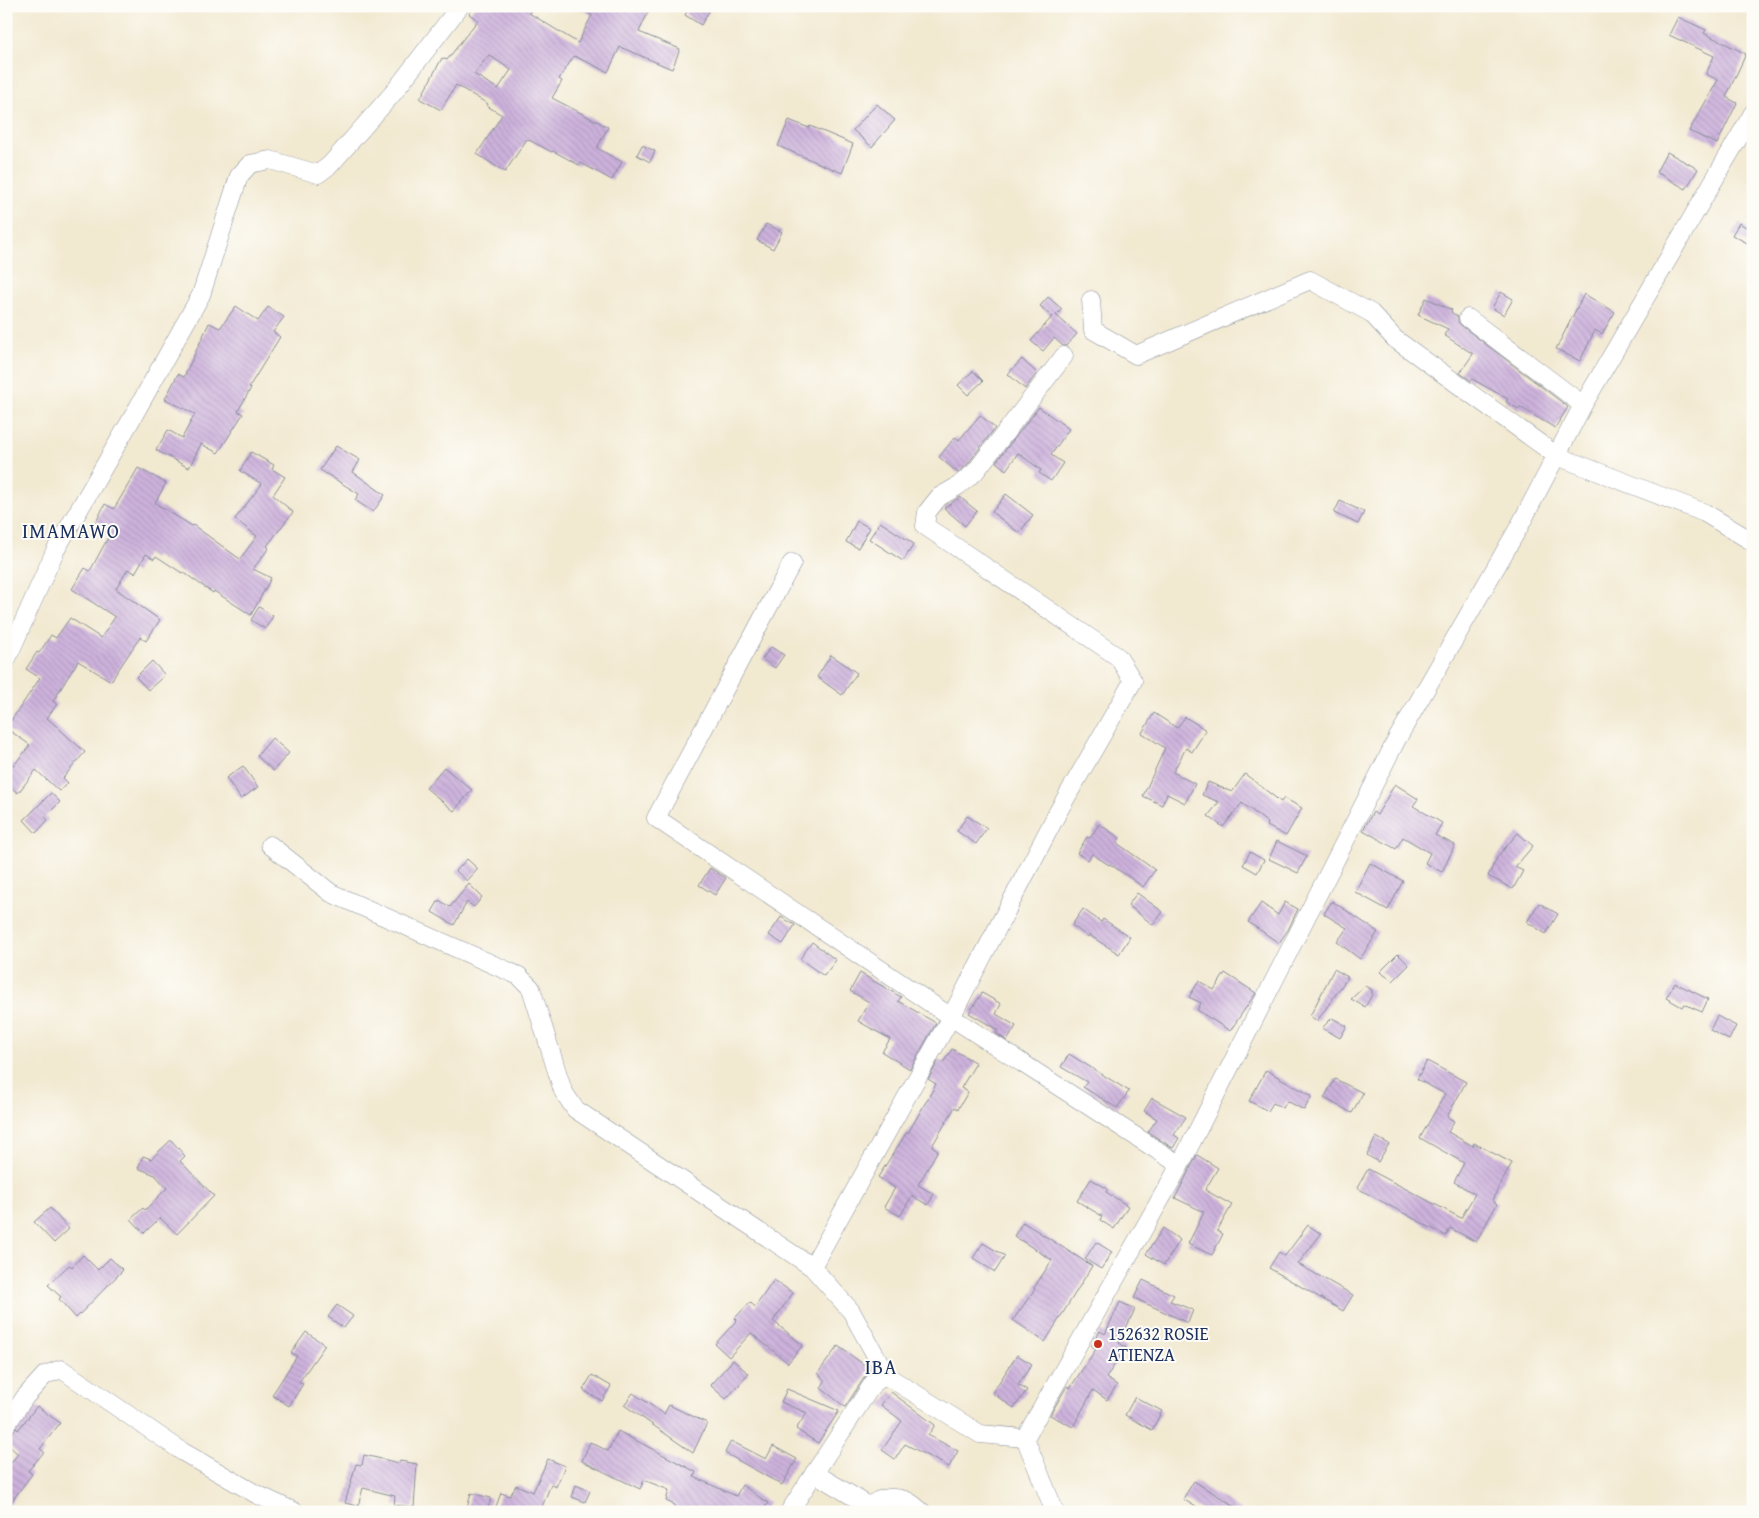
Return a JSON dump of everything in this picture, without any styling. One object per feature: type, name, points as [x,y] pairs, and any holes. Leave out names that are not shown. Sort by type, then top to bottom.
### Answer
[{"type":"street","points":[[6,661],[54,551],[131,420],[201,295],[240,176],[250,164],[270,160],[318,174],[330,165],[394,92],[460,6]]},
{"type":"street","points":[[1025,1438],[1180,1164],[1397,739],[1519,526],[1584,405],[1753,113]]},
{"type":"street","points":[[1091,300],[1094,330],[1136,354],[1310,280],[1371,313],[1395,339],[1557,456],[1705,513],[1753,542]]},
{"type":"street","points":[[1468,318],[1584,405]]},
{"type":"street","points":[[812,1267],[951,1017],[1059,810],[1133,681],[1118,657],[925,526],[927,512],[939,497],[958,486],[975,472],[1064,356]]},
{"type":"street","points":[[792,563],[656,818],[951,1017],[1180,1164]]},
{"type":"street","points":[[270,846],[331,893],[519,976],[531,988],[563,1091],[575,1109],[812,1267],[851,1311],[887,1376],[980,1434],[1025,1438]]},
{"type":"street","points":[[7,1422],[44,1375],[61,1369],[183,1452],[256,1494],[295,1512]]},
{"type":"street","points":[[789,1512],[874,1382],[887,1376]]},
{"type":"street","points":[[1025,1438],[1055,1512]]},
{"type":"street","points":[[814,1473],[867,1509],[883,1498],[906,1500],[922,1512]]},
{"type":"building","points":[[475,6],[533,6],[529,13],[578,43],[592,15],[574,6],[635,6],[648,12],[639,32],[680,49],[672,69],[620,47],[608,72],[574,56],[559,79],[562,81],[552,98],[608,127],[597,148],[622,162],[612,180],[581,163],[579,165],[527,139],[505,172],[477,154],[502,115],[487,106],[488,104],[456,85],[441,110],[420,99],[442,58],[447,60],[478,20],[469,14]],"holes":[[[489,55],[511,70],[498,89],[474,74]]]},
{"type":"building","points":[[690,6],[712,6],[701,25],[685,15]]},
{"type":"building","points":[[1678,17],[1706,30],[1704,33],[1746,54],[1726,97],[1737,103],[1717,144],[1689,131],[1718,80],[1706,74],[1714,56],[1669,35]]},
{"type":"building","points":[[877,104],[895,120],[872,147],[853,130]]},
{"type":"building","points":[[789,120],[809,128],[810,126],[853,144],[842,173],[778,146]]},
{"type":"building","points":[[642,145],[655,151],[650,162],[637,155]]},
{"type":"building","points":[[1667,152],[1698,169],[1686,189],[1656,172]]},
{"type":"building","points":[[1739,223],[1753,231],[1753,246],[1732,235]]},
{"type":"building","points":[[766,224],[782,232],[773,249],[757,240]]},
{"type":"building","points":[[1501,292],[1513,299],[1504,315],[1492,308]]},
{"type":"building","points":[[1584,294],[1615,312],[1602,334],[1595,330],[1580,361],[1556,349]]},
{"type":"building","points":[[1048,297],[1062,309],[1056,315],[1077,334],[1066,346],[1063,346],[1054,338],[1043,351],[1031,341],[1052,317],[1040,306]]},
{"type":"building","points":[[1426,298],[1452,310],[1451,312],[1458,317],[1458,322],[1462,326],[1568,407],[1555,428],[1520,407],[1519,409],[1506,402],[1508,399],[1472,379],[1471,381],[1460,373],[1473,354],[1444,335],[1448,329],[1418,315]]},
{"type":"building","points":[[236,306],[258,321],[268,307],[284,317],[273,332],[280,337],[249,387],[251,388],[238,411],[243,414],[218,453],[201,444],[189,468],[156,450],[168,430],[182,438],[195,414],[165,399],[178,374],[184,377],[209,323],[220,328]]},
{"type":"building","points":[[1022,359],[1037,373],[1025,389],[1008,374]]},
{"type":"building","points":[[973,371],[983,381],[968,395],[958,385]]},
{"type":"building","points":[[1039,407],[1069,429],[1051,455],[1063,463],[1051,481],[1039,473],[1041,470],[1018,453],[1006,470],[996,462]]},
{"type":"building","points":[[980,415],[995,428],[967,465],[958,473],[939,457],[955,437],[959,440]]},
{"type":"building","points":[[336,446],[360,460],[353,472],[385,495],[373,512],[355,500],[359,494],[320,470]]},
{"type":"building","points":[[251,452],[274,465],[272,469],[285,477],[273,495],[293,512],[267,546],[269,548],[253,569],[271,578],[251,615],[156,556],[154,559],[146,554],[135,573],[128,569],[116,589],[160,620],[146,641],[140,637],[111,681],[78,661],[53,701],[57,704],[47,718],[85,752],[63,778],[68,783],[59,791],[36,770],[18,793],[6,784],[6,759],[14,765],[30,745],[6,728],[40,678],[26,669],[51,635],[56,638],[70,618],[101,638],[115,617],[72,589],[85,568],[90,571],[110,534],[94,526],[105,504],[114,509],[138,468],[166,483],[155,503],[193,525],[240,559],[257,536],[235,519],[262,484],[240,471]]},
{"type":"building","points":[[1006,494],[1033,515],[1019,533],[992,512]]},
{"type":"building","points":[[960,497],[977,511],[965,526],[944,508]]},
{"type":"building","points":[[1340,501],[1364,512],[1358,524],[1334,513]]},
{"type":"building","points":[[857,521],[870,528],[858,548],[846,542]]},
{"type":"building","points":[[880,522],[914,544],[903,561],[869,539]]},
{"type":"building","points":[[259,607],[273,616],[265,629],[251,620]]},
{"type":"building","points":[[771,647],[784,655],[775,668],[762,659]]},
{"type":"building","points":[[831,655],[857,673],[842,695],[817,677]]},
{"type":"building","points":[[152,661],[165,675],[148,690],[136,677]]},
{"type":"building","points":[[1154,713],[1177,728],[1185,717],[1206,730],[1192,752],[1186,748],[1173,772],[1195,784],[1185,803],[1167,794],[1162,805],[1143,796],[1165,748],[1142,733]]},
{"type":"building","points":[[272,738],[289,753],[273,771],[257,756]]},
{"type":"building","points":[[243,766],[258,787],[241,799],[226,778]]},
{"type":"building","points":[[444,767],[472,790],[454,811],[426,788]]},
{"type":"building","points":[[1245,774],[1281,802],[1284,798],[1302,808],[1286,836],[1267,826],[1268,823],[1242,803],[1223,827],[1208,816],[1219,802],[1202,795],[1208,782],[1232,792]]},
{"type":"building","points":[[1395,784],[1418,799],[1413,806],[1442,823],[1435,835],[1455,845],[1442,872],[1425,863],[1430,853],[1403,837],[1396,849],[1363,830],[1373,812],[1377,815]]},
{"type":"building","points":[[51,793],[60,802],[45,817],[48,820],[36,833],[24,820]]},
{"type":"building","points":[[967,816],[987,828],[976,844],[957,831]]},
{"type":"building","points":[[1099,824],[1120,838],[1117,843],[1155,870],[1143,887],[1092,854],[1088,860],[1077,853],[1087,837],[1090,838]]},
{"type":"building","points":[[1518,833],[1533,846],[1515,867],[1523,871],[1513,889],[1488,876],[1498,856]]},
{"type":"building","points":[[1277,841],[1307,856],[1298,873],[1269,859]]},
{"type":"building","points":[[1250,852],[1264,860],[1257,873],[1243,865]]},
{"type":"building","points":[[467,859],[478,869],[467,881],[456,871]]},
{"type":"building","points":[[1370,863],[1403,881],[1388,910],[1355,892]]},
{"type":"building","points":[[710,868],[726,878],[715,895],[699,885]]},
{"type":"building","points":[[469,884],[482,897],[474,907],[467,902],[454,925],[432,912],[439,900],[450,907]]},
{"type":"building","points":[[1137,893],[1163,912],[1153,925],[1128,905]]},
{"type":"building","points":[[1332,901],[1378,932],[1360,959],[1337,942],[1347,928],[1324,914]]},
{"type":"building","points":[[1285,902],[1298,909],[1288,930],[1279,943],[1248,922],[1261,903],[1278,915]]},
{"type":"building","points":[[1539,903],[1558,914],[1546,934],[1527,922]]},
{"type":"building","points":[[1083,909],[1101,922],[1103,919],[1130,937],[1119,954],[1089,935],[1088,937],[1072,925]]},
{"type":"building","points":[[781,917],[795,925],[783,944],[769,935]]},
{"type":"building","points":[[812,942],[836,960],[824,976],[800,959]]},
{"type":"building","points":[[1398,954],[1409,965],[1393,981],[1380,972]]},
{"type":"building","points":[[1334,969],[1348,977],[1317,1021],[1310,1016]]},
{"type":"building","points":[[860,973],[901,997],[898,1001],[936,1023],[910,1069],[882,1052],[890,1039],[858,1021],[869,1002],[850,991]]},
{"type":"building","points":[[1225,973],[1256,993],[1230,1031],[1197,1010],[1201,1003],[1189,997],[1199,981],[1214,990]]},
{"type":"building","points":[[1675,983],[1708,999],[1702,1012],[1684,1004],[1682,1007],[1666,998]]},
{"type":"building","points":[[1365,986],[1372,990],[1372,995],[1365,1007],[1351,999]]},
{"type":"building","points":[[982,993],[1001,1004],[996,1014],[1016,1026],[1007,1041],[996,1033],[998,1030],[969,1013]]},
{"type":"building","points":[[1717,1016],[1736,1026],[1729,1040],[1710,1030]]},
{"type":"building","points":[[1332,1018],[1347,1026],[1340,1038],[1322,1028]]},
{"type":"building","points":[[952,1049],[976,1063],[961,1088],[968,1092],[958,1109],[955,1107],[932,1146],[938,1150],[918,1185],[934,1194],[928,1205],[912,1196],[900,1216],[884,1207],[895,1188],[878,1177],[908,1133],[936,1084],[928,1079],[939,1060],[943,1063]]},
{"type":"building","points":[[1069,1054],[1129,1091],[1117,1108],[1083,1087],[1087,1082],[1061,1067]]},
{"type":"building","points":[[1427,1061],[1466,1082],[1447,1117],[1454,1121],[1448,1132],[1473,1146],[1474,1143],[1512,1163],[1492,1200],[1497,1204],[1476,1242],[1450,1228],[1446,1236],[1357,1188],[1368,1169],[1461,1218],[1475,1194],[1454,1182],[1464,1163],[1420,1138],[1445,1094],[1417,1079]]},
{"type":"building","points":[[1266,1070],[1312,1096],[1304,1110],[1287,1101],[1283,1108],[1273,1103],[1268,1111],[1249,1101]]},
{"type":"building","points":[[1335,1079],[1363,1093],[1352,1113],[1324,1098]]},
{"type":"building","points":[[1152,1098],[1186,1117],[1174,1135],[1179,1138],[1173,1148],[1148,1132],[1157,1119],[1144,1111]]},
{"type":"building","points":[[1376,1137],[1389,1144],[1378,1162],[1367,1155]]},
{"type":"building","points":[[171,1140],[185,1156],[180,1161],[214,1196],[177,1234],[160,1218],[144,1233],[131,1219],[143,1208],[145,1210],[167,1188],[155,1175],[138,1168],[143,1156],[151,1159]]},
{"type":"building","points":[[1197,1155],[1218,1168],[1205,1190],[1232,1205],[1217,1231],[1223,1234],[1212,1255],[1188,1244],[1204,1212],[1175,1198]]},
{"type":"building","points":[[1091,1179],[1108,1189],[1106,1192],[1128,1206],[1114,1229],[1100,1220],[1102,1216],[1077,1201]]},
{"type":"building","points":[[50,1208],[69,1229],[54,1243],[34,1222]]},
{"type":"building","points":[[1023,1222],[1092,1266],[1045,1342],[1013,1320],[1035,1289],[1052,1260],[1014,1236]]},
{"type":"building","points":[[1308,1225],[1321,1234],[1298,1264],[1353,1295],[1343,1311],[1269,1268],[1279,1252],[1285,1256]]},
{"type":"building","points":[[1163,1228],[1180,1240],[1164,1265],[1146,1254]]},
{"type":"building","points":[[1096,1242],[1112,1252],[1101,1269],[1085,1259]]},
{"type":"building","points":[[983,1243],[1005,1256],[995,1272],[973,1258]]},
{"type":"building","points":[[83,1255],[98,1270],[110,1258],[123,1270],[76,1318],[59,1299],[61,1297],[48,1285],[69,1265],[72,1267]]},
{"type":"building","points":[[774,1280],[793,1293],[773,1321],[803,1345],[788,1363],[751,1333],[729,1357],[715,1344],[737,1320],[735,1318],[750,1302],[755,1307]]},
{"type":"building","points":[[1143,1280],[1174,1295],[1170,1301],[1193,1310],[1188,1323],[1134,1298]]},
{"type":"building","points":[[1120,1302],[1135,1309],[1119,1343],[1126,1347],[1106,1378],[1117,1385],[1107,1400],[1093,1390],[1073,1427],[1050,1415],[1067,1386],[1070,1388],[1096,1349],[1091,1346],[1100,1331],[1105,1334]]},
{"type":"building","points":[[337,1305],[353,1316],[344,1328],[328,1317]]},
{"type":"building","points":[[306,1332],[325,1345],[299,1382],[303,1384],[289,1406],[272,1395],[297,1356],[291,1353]]},
{"type":"building","points":[[838,1346],[870,1369],[845,1407],[821,1388],[825,1381],[818,1373]]},
{"type":"building","points":[[1017,1355],[1032,1364],[1018,1385],[1027,1390],[1014,1408],[992,1393]]},
{"type":"building","points":[[733,1360],[749,1374],[726,1399],[710,1385]]},
{"type":"building","points":[[592,1375],[611,1386],[602,1401],[583,1390]]},
{"type":"building","points":[[787,1389],[839,1411],[818,1443],[796,1429],[807,1413],[781,1402]]},
{"type":"building","points":[[891,1392],[935,1425],[928,1435],[958,1451],[949,1467],[905,1444],[895,1459],[882,1450],[902,1421],[881,1405]]},
{"type":"building","points":[[633,1393],[664,1414],[669,1405],[707,1423],[693,1453],[624,1405]]},
{"type":"building","points":[[1135,1397],[1162,1411],[1152,1430],[1125,1415]]},
{"type":"building","points":[[37,1406],[60,1423],[40,1449],[44,1452],[28,1471],[32,1474],[6,1509],[6,1469],[18,1454],[6,1443],[6,1439],[16,1428],[18,1430]]},
{"type":"building","points":[[618,1431],[696,1472],[694,1477],[736,1496],[742,1485],[768,1503],[762,1512],[672,1512],[675,1505],[666,1501],[669,1490],[644,1480],[640,1489],[582,1461],[590,1442],[608,1451]]},
{"type":"building","points":[[731,1441],[766,1459],[773,1446],[797,1459],[782,1485],[725,1453]]},
{"type":"building","points":[[364,1455],[399,1463],[400,1461],[417,1464],[414,1507],[394,1505],[395,1496],[363,1488],[358,1506],[345,1503],[356,1464],[362,1465]]},
{"type":"building","points":[[548,1459],[565,1466],[556,1487],[551,1484],[540,1512],[494,1512],[501,1493],[510,1496],[516,1485],[533,1492]]},
{"type":"building","points":[[1194,1481],[1244,1512],[1204,1512],[1183,1499]]},
{"type":"building","points":[[576,1485],[590,1491],[585,1502],[572,1497]]},
{"type":"building","points":[[471,1493],[491,1498],[487,1512],[466,1512]]},
{"type":"place","name":"152632 ROSIE ATIENZA","points":[[1098,1344]]},
{"type":"district","name":"IMAMAWO","points":[[71,531]]},
{"type":"district","name":"IBA","points":[[881,1367]]}]
